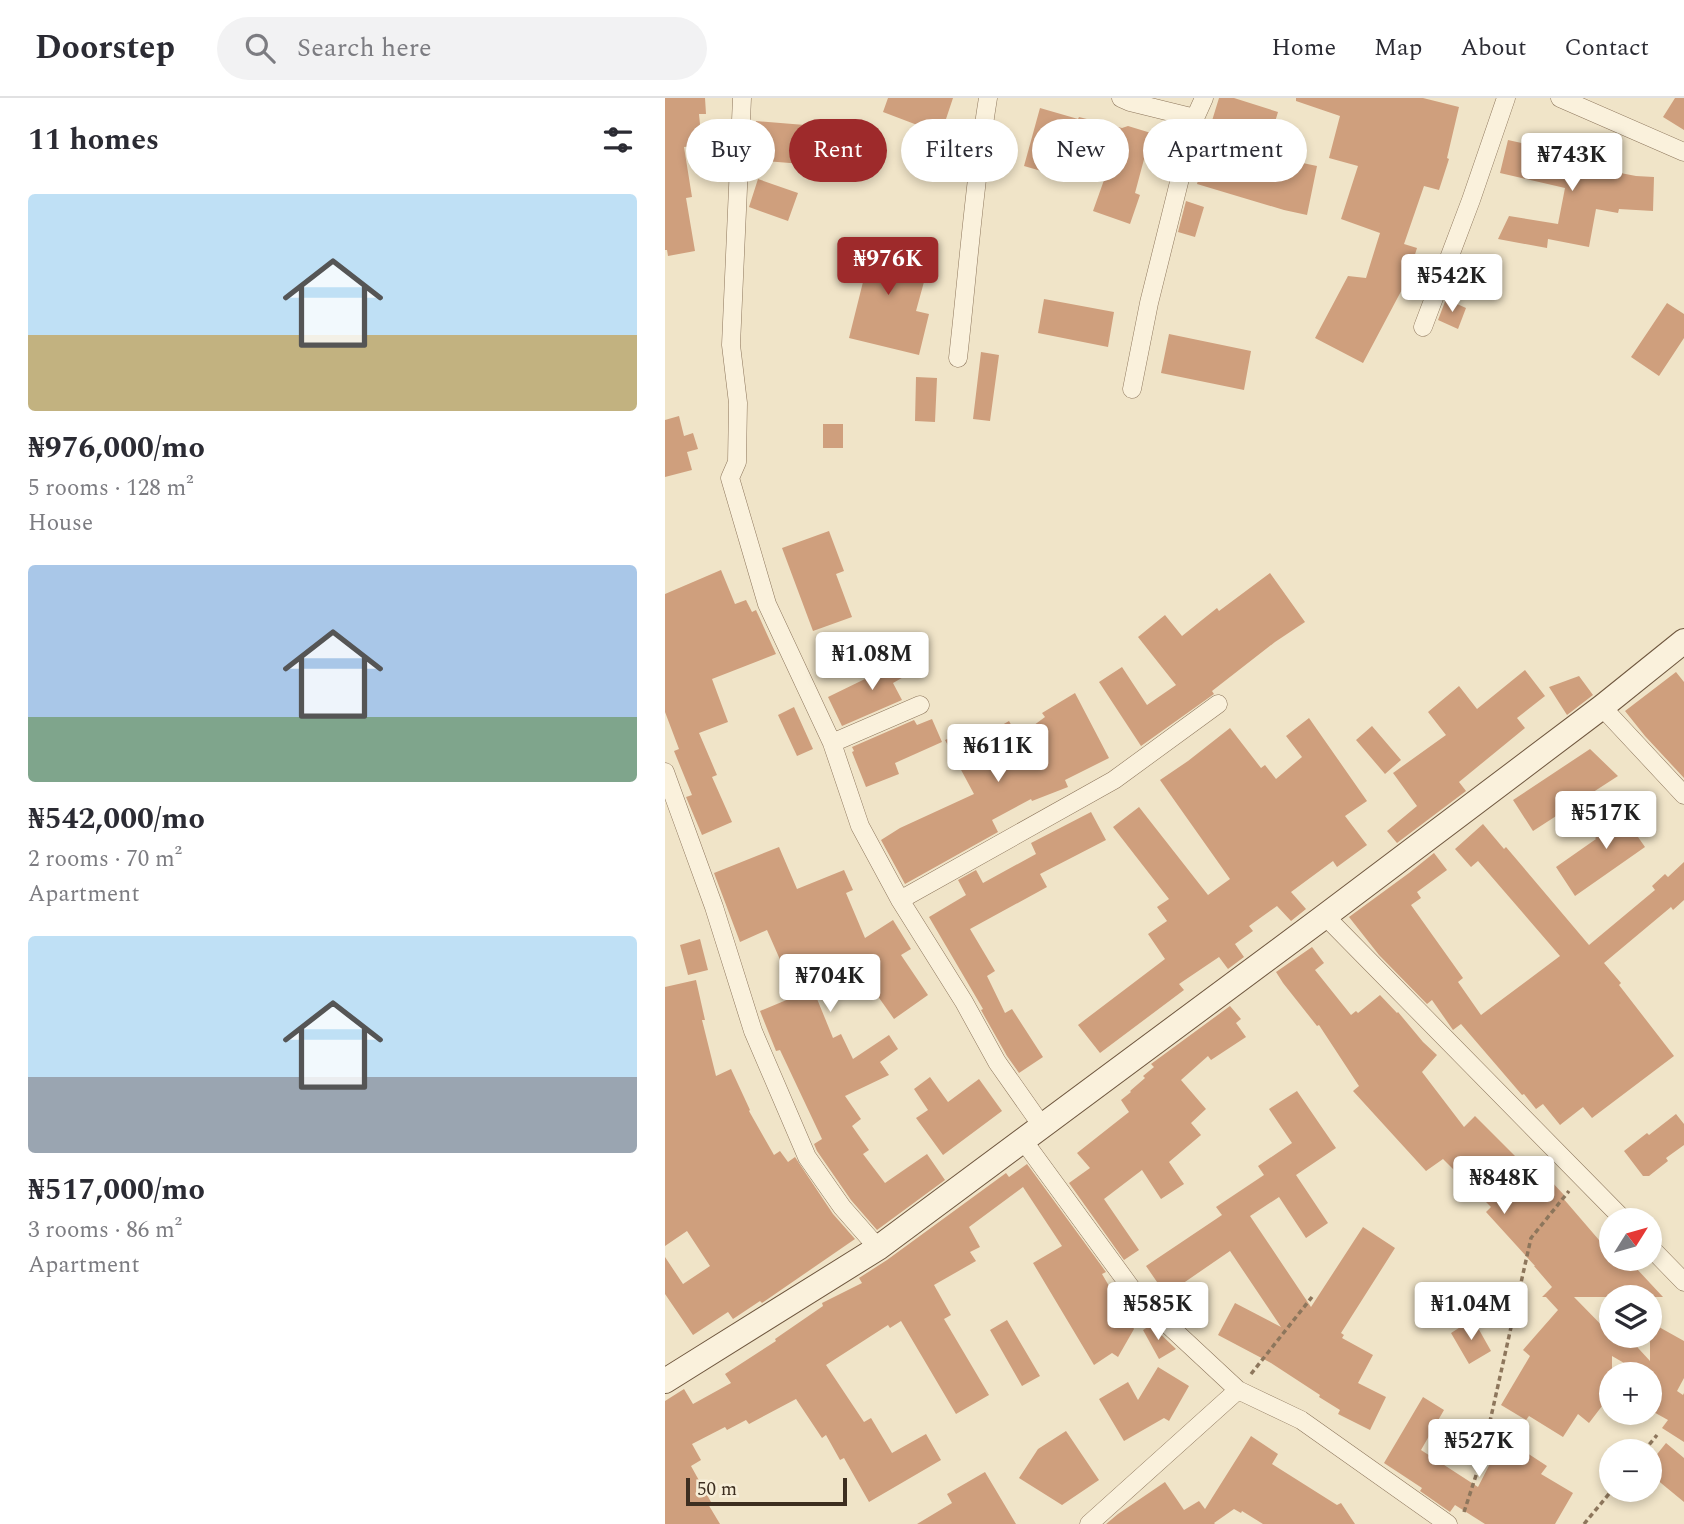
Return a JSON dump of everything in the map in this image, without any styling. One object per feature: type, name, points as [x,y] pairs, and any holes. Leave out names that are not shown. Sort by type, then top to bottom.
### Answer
[{"type":"street","points":[[742,98],[731,345],[738,403],[734,470],[767,604],[832,743],[860,826],[900,900],[964,1002],[1033,1133],[1137,1296],[1238,1390],[1301,1420],[1448,1524]]},
{"type":"street","points":[[958,358],[977,160],[988,98]]},
{"type":"street","points":[[1121,98],[1195,118]]},
{"type":"street","points":[[1132,389],[1149,303],[1195,118],[1204,98]]},
{"type":"street","points":[[1423,327],[1471,201],[1506,98]]},
{"type":"street","points":[[1560,98],[1684,152]]},
{"type":"street","points":[[665,1381],[878,1248],[1325,916],[1602,707],[1684,641]]},
{"type":"street","points":[[900,900],[1114,780],[1218,704]]},
{"type":"street","points":[[832,743],[920,705]]},
{"type":"street","points":[[1602,707],[1684,794]]},
{"type":"street","points":[[665,772],[714,907],[753,1031],[807,1157],[842,1207],[878,1248]]},
{"type":"street","points":[[1325,916],[1612,1208]]},
{"type":"street","points":[[1663,1260],[1684,1282]]},
{"type":"street","points":[[1089,1524],[1238,1390]]},
{"type":"path","points":[[1463,1513],[1482,1457],[1531,1238],[1581,1176]]},
{"type":"path","points":[[1238,1390],[1312,1297]]},
{"type":"path","points":[[1654,1439],[1657,1435]]},
{"type":"path","points":[[1584,1524],[1602,1502]]},
{"type":"building","points":[[665,98],[705,98],[706,114],[699,114],[699,119],[686,119],[684,147],[686,182],[690,182],[692,197],[686,198],[695,251],[668,256],[665,250]]},
{"type":"building","points":[[888,98],[953,98],[946,119],[901,119],[883,112]]},
{"type":"building","points":[[1219,98],[1234,98],[1278,112],[1276,119],[1213,119]]},
{"type":"building","points":[[1296,98],[1423,98],[1459,107],[1447,158],[1449,159],[1439,190],[1424,186],[1404,244],[1417,248],[1407,280],[1363,363],[1315,338],[1348,276],[1366,278],[1380,233],[1341,219],[1358,166],[1329,158],[1340,116],[1296,101]]},
{"type":"building","points":[[1675,98],[1684,98],[1684,130],[1663,117]]},
{"type":"building","points":[[1040,108],[1078,119],[1037,119]]},
{"type":"building","points":[[775,123],[789,124],[789,163],[775,162]]},
{"type":"building","points":[[1129,126],[1143,131],[1143,163],[1135,193],[1140,195],[1130,224],[1093,211],[1103,182],[1129,182]]},
{"type":"building","points":[[1032,137],[1032,168],[1024,166]]},
{"type":"building","points":[[1508,140],[1612,162],[1610,171],[1654,177],[1653,211],[1619,209],[1618,213],[1596,209],[1589,247],[1548,239],[1547,248],[1498,239],[1509,216],[1558,224],[1565,188],[1500,173]]},
{"type":"building","points":[[1307,164],[1317,166],[1307,215],[1197,184],[1307,182]]},
{"type":"building","points":[[757,182],[767,182],[798,193],[788,221],[749,207]]},
{"type":"building","points":[[1186,201],[1204,207],[1195,237],[1178,232]]},
{"type":"building","points":[[854,238],[930,260],[916,311],[929,314],[919,355],[849,338],[864,278],[845,273]]},
{"type":"building","points":[[1044,299],[1114,312],[1108,347],[1038,333]]},
{"type":"building","points":[[1446,299],[1466,308],[1458,329],[1438,320]]},
{"type":"building","points":[[1667,303],[1684,314],[1684,338],[1659,376],[1631,357]]},
{"type":"building","points":[[1169,334],[1251,351],[1244,390],[1161,373]]},
{"type":"building","points":[[981,352],[999,355],[990,421],[973,419]]},
{"type":"building","points":[[916,377],[937,378],[935,422],[915,421]]},
{"type":"building","points":[[679,416],[684,436],[693,433],[698,449],[687,452],[692,470],[665,477],[665,420]]},
{"type":"building","points":[[823,424],[843,424],[843,448],[823,448]]},
{"type":"building","points":[[829,531],[844,571],[836,574],[852,617],[813,631],[782,548]]},
{"type":"building","points":[[721,570],[735,604],[746,600],[752,612],[756,610],[776,654],[712,679],[728,722],[699,733],[717,775],[712,777],[732,822],[702,835],[686,797],[692,795],[674,751],[679,749],[665,712],[665,594]]},
{"type":"building","points":[[1270,573],[1305,622],[1212,691],[1214,694],[1141,746],[1099,682],[1122,667],[1147,705],[1176,685],[1138,637],[1165,615],[1182,636],[1217,608],[1219,611]]},
{"type":"building","points":[[912,653],[921,667],[893,683],[902,700],[842,726],[828,697]]},
{"type":"building","points":[[1525,670],[1545,696],[1517,718],[1525,728],[1459,782],[1466,791],[1397,843],[1387,831],[1417,806],[1393,773],[1446,735],[1428,712],[1459,686],[1477,709]]},
{"type":"building","points":[[1676,672],[1684,682],[1684,778],[1625,711]]},
{"type":"building","points":[[1579,676],[1593,695],[1567,715],[1549,687]]},
{"type":"building","points":[[1075,693],[1109,758],[1065,780],[1068,787],[1032,801],[1031,799],[992,820],[998,832],[905,884],[881,840],[900,828],[974,794],[945,740],[973,728],[978,739],[1009,721],[1018,737],[1045,717],[1042,713]]},
{"type":"building","points":[[794,707],[813,749],[797,756],[778,715]]},
{"type":"building","points":[[1309,718],[1367,801],[1345,816],[1367,845],[1337,867],[1333,861],[1291,892],[1306,909],[1291,921],[1277,906],[1249,926],[1253,931],[1235,944],[1244,957],[1228,969],[1219,957],[1179,984],[1184,990],[1100,1053],[1078,1025],[1165,959],[1148,934],[1167,921],[1157,907],[1169,899],[1113,827],[1139,807],[1208,895],[1230,879],[1160,780],[1230,728],[1261,768],[1265,765],[1276,779],[1302,757],[1286,736]]},
{"type":"building","points":[[932,719],[942,742],[895,763],[899,774],[866,787],[852,747],[914,720],[917,725]]},
{"type":"building","points":[[1372,726],[1401,760],[1385,774],[1356,740]]},
{"type":"building","points":[[1590,749],[1618,776],[1533,831],[1513,800]]},
{"type":"building","points":[[1641,803],[1656,820],[1638,837],[1645,847],[1575,896],[1556,867],[1623,817],[1625,819]]},
{"type":"building","points":[[1091,812],[1106,840],[1040,874],[1047,887],[970,929],[995,971],[987,976],[1005,1013],[1012,1009],[1043,1057],[1019,1073],[929,917],[966,895],[958,880],[976,870],[983,883],[1036,854],[1031,843]]},
{"type":"building","points":[[1483,824],[1504,849],[1506,847],[1589,945],[1655,890],[1652,886],[1665,874],[1668,877],[1684,862],[1684,900],[1673,910],[1671,907],[1604,963],[1674,1056],[1592,1118],[1583,1107],[1560,1125],[1543,1104],[1536,1109],[1461,1024],[1453,1030],[1432,1000],[1427,1004],[1379,955],[1349,917],[1434,853],[1447,870],[1417,892],[1421,898],[1411,905],[1463,978],[1458,982],[1481,1015],[1560,956],[1478,861],[1471,867],[1455,849]]},
{"type":"building","points":[[779,847],[797,889],[844,870],[853,890],[846,893],[865,938],[893,920],[911,949],[901,955],[928,995],[894,1019],[865,978],[853,985],[846,974],[813,989],[833,1038],[841,1034],[853,1059],[889,1035],[898,1049],[880,1062],[889,1075],[845,1096],[861,1119],[852,1126],[869,1150],[863,1154],[885,1183],[927,1154],[945,1180],[877,1230],[851,1200],[817,1151],[814,1144],[822,1139],[780,1050],[776,1051],[760,1011],[796,996],[767,930],[740,942],[714,873]]},
{"type":"building","points":[[700,939],[708,970],[688,975],[680,945]]},
{"type":"building","points":[[1312,947],[1324,963],[1315,970],[1351,1015],[1356,1011],[1358,1013],[1380,995],[1437,1055],[1422,1072],[1464,1127],[1475,1116],[1530,1171],[1536,1165],[1564,1195],[1562,1197],[1599,1240],[1599,1271],[1639,1271],[1652,1285],[1599,1285],[1599,1297],[1574,1297],[1599,1323],[1599,1348],[1638,1348],[1650,1361],[1650,1348],[1662,1348],[1662,1329],[1684,1341],[1684,1378],[1677,1391],[1683,1395],[1684,1393],[1684,1442],[1662,1428],[1668,1420],[1662,1417],[1662,1362],[1622,1362],[1612,1356],[1612,1362],[1599,1362],[1599,1410],[1589,1423],[1578,1414],[1563,1437],[1529,1416],[1526,1420],[1501,1405],[1530,1356],[1523,1350],[1558,1310],[1546,1297],[1542,1297],[1552,1287],[1486,1212],[1491,1207],[1443,1159],[1426,1171],[1353,1091],[1359,1086],[1319,1025],[1317,1026],[1276,972]]},
{"type":"building","points":[[696,980],[705,1020],[702,1020],[716,1076],[731,1069],[749,1111],[774,1155],[780,1151],[788,1162],[795,1157],[833,1214],[855,1239],[762,1303],[760,1301],[733,1319],[728,1312],[693,1335],[665,1294],[665,1257],[683,1284],[710,1266],[687,1231],[665,1246],[665,987]]},
{"type":"building","points":[[1230,1006],[1241,1019],[1236,1023],[1246,1037],[1211,1060],[1208,1056],[1181,1080],[1206,1109],[1191,1123],[1201,1135],[1169,1162],[1184,1184],[1161,1199],[1142,1170],[1104,1199],[1139,1250],[1124,1260],[1069,1183],[1090,1168],[1077,1153],[1129,1112],[1121,1100],[1145,1078],[1143,1076],[1154,1067],[1151,1064]]},
{"type":"building","points":[[930,1077],[948,1102],[979,1079],[1002,1111],[943,1155],[916,1118],[928,1110],[914,1089]]},
{"type":"building","points":[[1297,1091],[1336,1148],[1296,1175],[1328,1223],[1306,1238],[1279,1197],[1250,1216],[1311,1307],[1363,1227],[1395,1248],[1341,1333],[1344,1335],[1342,1338],[1373,1355],[1358,1383],[1386,1397],[1370,1430],[1338,1414],[1340,1410],[1271,1363],[1218,1335],[1235,1303],[1281,1327],[1230,1251],[1166,1295],[1146,1266],[1222,1215],[1216,1207],[1264,1175],[1258,1166],[1292,1143],[1269,1109]]},
{"type":"building","points":[[1676,1114],[1684,1124],[1684,1145],[1666,1158],[1668,1161],[1649,1176],[1643,1176],[1624,1151]]},
{"type":"building","points":[[1027,1164],[1106,1272],[1102,1274],[1134,1329],[1118,1357],[1112,1353],[1094,1365],[1033,1263],[1062,1246],[1023,1187],[969,1227],[980,1247],[970,1252],[976,1261],[934,1285],[951,1315],[944,1319],[989,1395],[956,1414],[901,1321],[890,1328],[888,1325],[826,1365],[864,1422],[871,1418],[892,1453],[926,1434],[941,1460],[869,1502],[844,1458],[840,1460],[826,1435],[822,1438],[796,1399],[749,1424],[746,1420],[727,1430],[725,1427],[692,1444],[701,1460],[691,1466],[720,1524],[665,1524],[665,1401],[684,1389],[693,1404],[731,1383],[725,1374],[776,1341],[775,1339],[823,1306],[822,1303],[862,1283],[859,1278],[1006,1173],[1009,1177]]},
{"type":"building","points":[[1473,1319],[1491,1351],[1469,1364],[1451,1333]]},
{"type":"building","points":[[1007,1320],[1040,1376],[1022,1386],[990,1330]]},
{"type":"building","points":[[1151,1325],[1176,1349],[1159,1359],[1143,1330]]},
{"type":"building","points":[[1158,1367],[1189,1386],[1169,1421],[1164,1418],[1124,1441],[1099,1399],[1128,1382],[1138,1400]]},
{"type":"building","points":[[1423,1397],[1444,1410],[1421,1450],[1478,1487],[1498,1448],[1516,1457],[1521,1449],[1547,1466],[1541,1474],[1573,1493],[1555,1524],[1485,1524],[1455,1505],[1450,1512],[1420,1491],[1422,1488],[1384,1463]]},
{"type":"building","points":[[1066,1431],[1099,1480],[1062,1505],[1019,1478],[1038,1449]]},
{"type":"building","points":[[1251,1436],[1278,1454],[1272,1464],[1337,1505],[1341,1503],[1355,1524],[1263,1524],[1234,1509],[1215,1524],[1106,1524],[1165,1482],[1184,1510],[1199,1501],[1205,1509]]},
{"type":"building","points":[[1666,1443],[1684,1458],[1684,1502],[1662,1484],[1662,1448]]},
{"type":"building","points":[[985,1472],[1016,1524],[917,1524],[952,1503],[947,1494]]}]
